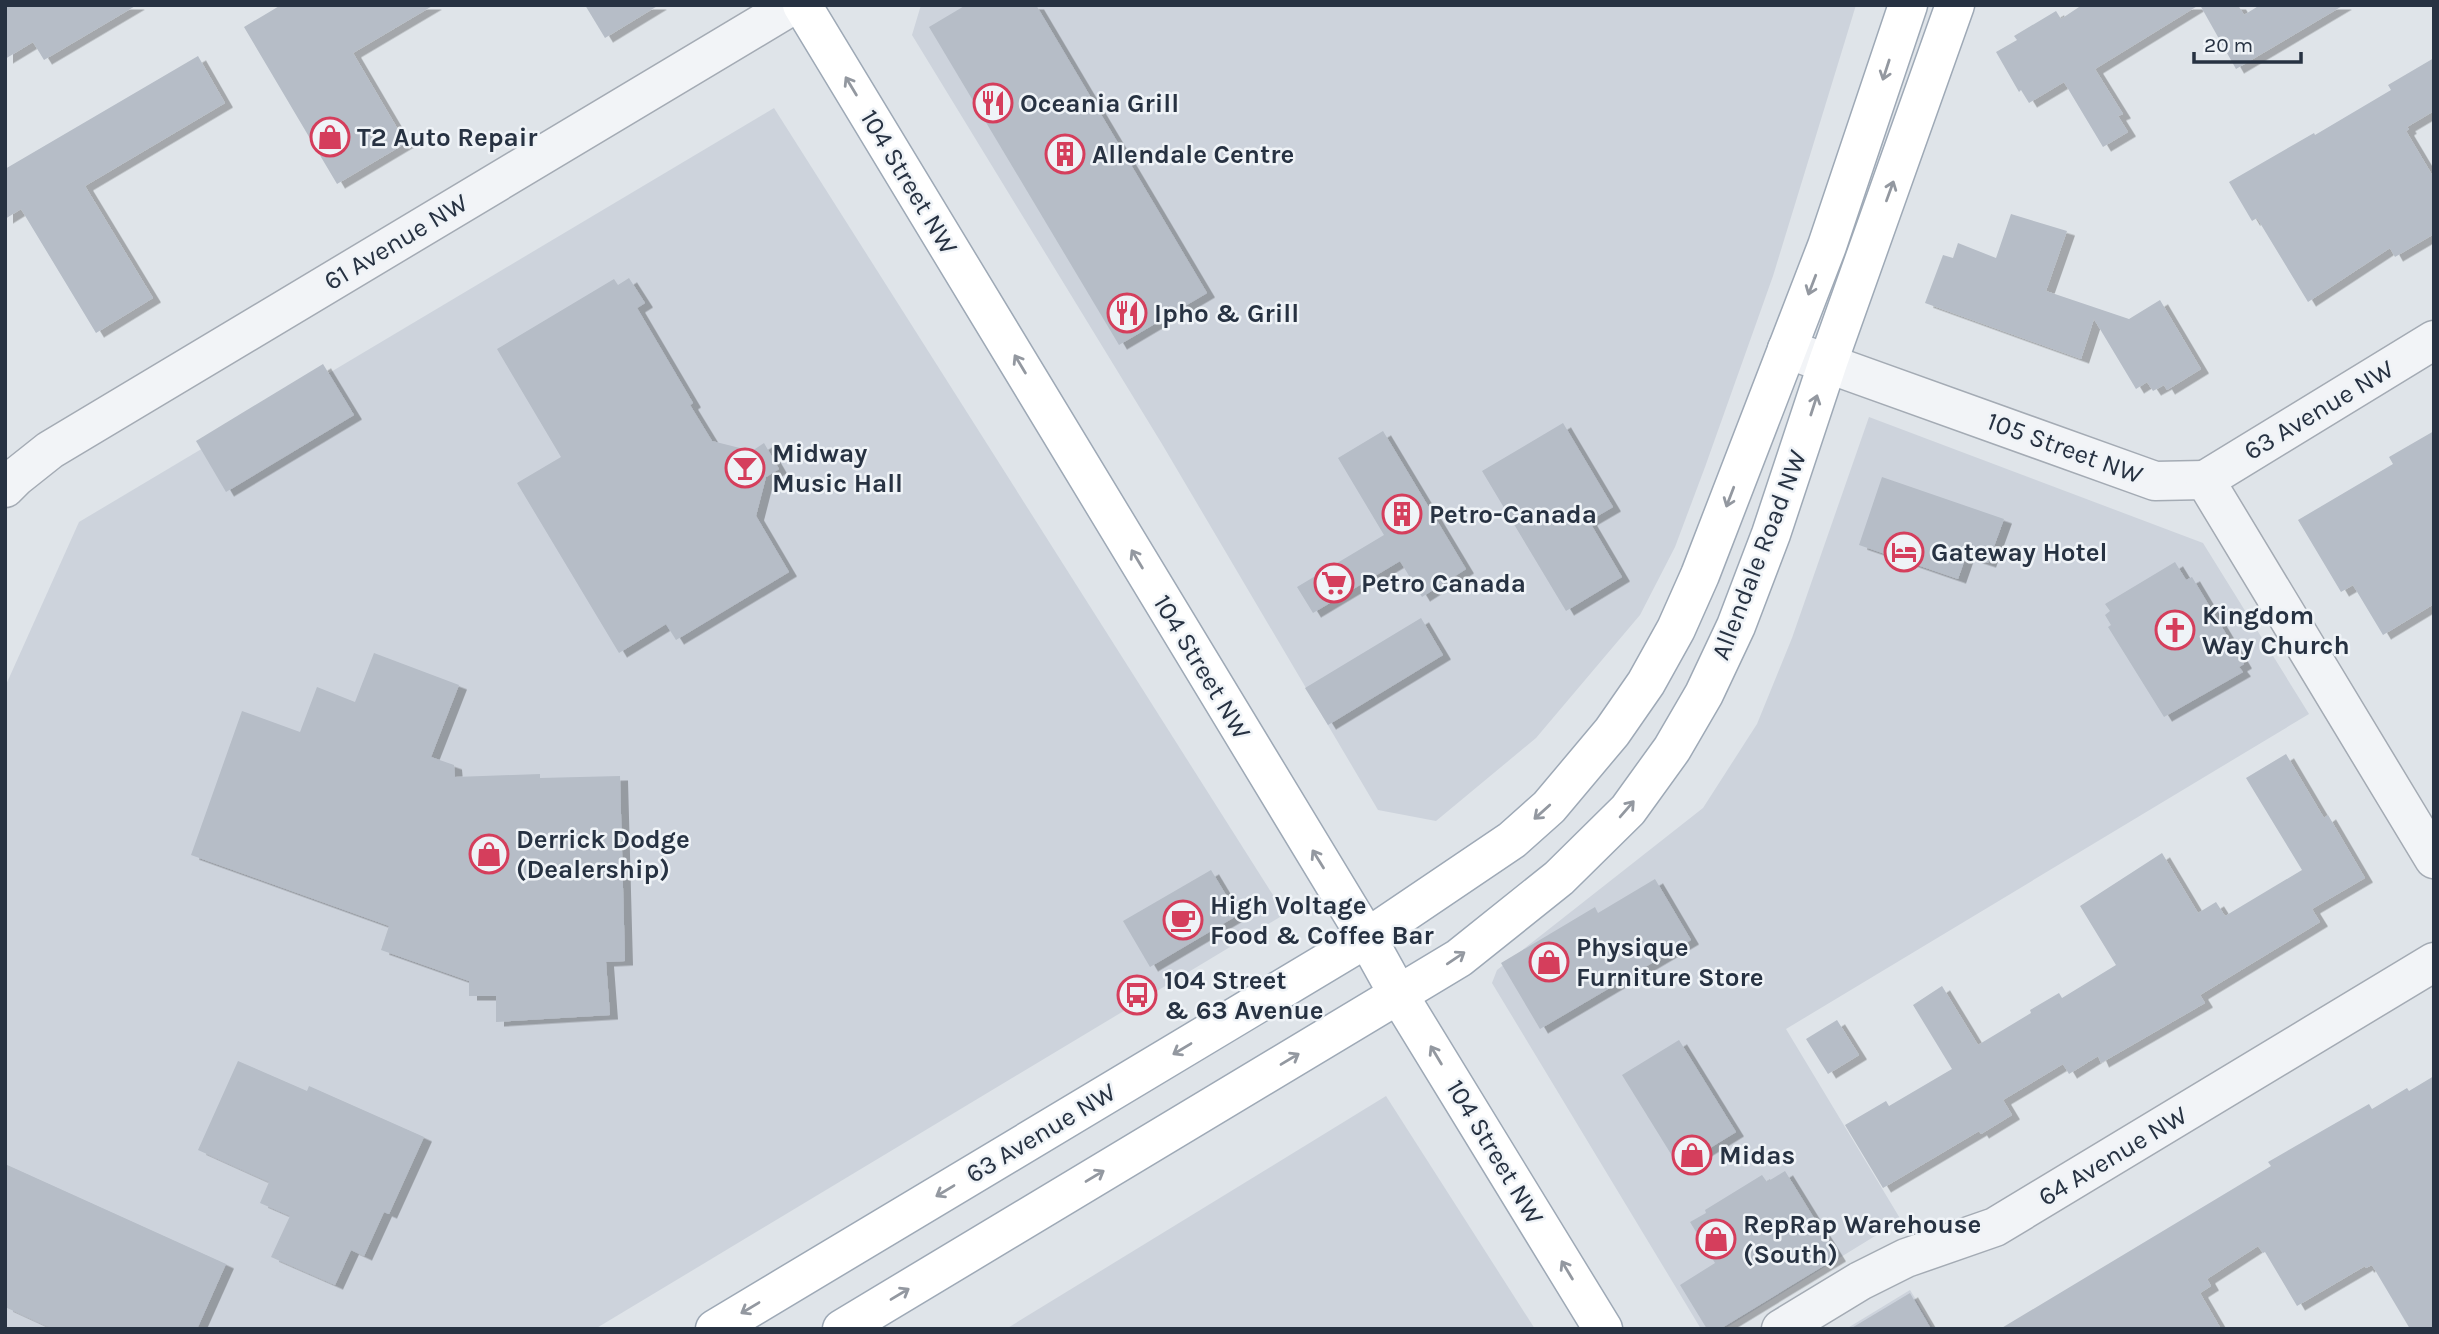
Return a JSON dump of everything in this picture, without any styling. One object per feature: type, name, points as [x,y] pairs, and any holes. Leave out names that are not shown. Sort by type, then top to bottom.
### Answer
[{"type":"main road","name":"104 Street NW","points":[[802,5],[1603,1329]]},
{"type":"main road","name":"Allendale Road NW","points":[[1367,938],[1512,840],[1549,807],[1612,732],[1646,683],[1690,597],[1827,246],[1908,5]]},
{"type":"main road","name":"Allendale Road NW","points":[[1398,994],[1459,958],[1559,878],[1628,810],[1672,749],[1704,694],[1737,626],[1772,534],[1828,362],[1955,5]]},
{"type":"main road","name":"63 Avenue NW","points":[[715,1329],[1367,938]]},
{"type":"main road","points":[[842,1329],[1398,994]]},
{"type":"street","name":"61 Avenue NW","points":[[5,488],[50,450],[793,5]]},
{"type":"street","name":"63 Avenue NW","points":[[2205,480],[2434,340]]},
{"type":"street","name":"105 Street NW","points":[[1787,349],[2155,481],[2205,480]]},
{"type":"street","points":[[2205,480],[2434,859]]},
{"type":"street","name":"64 Avenue NW","points":[[1781,1329],[1860,1281],[1906,1258],[1995,1227],[2434,962]]},
{"type":"shaded area","name":"Allendale Centre","points":[[921,5],[1856,5],[1773,276],[1675,547],[1640,615],[1536,738],[1436,821],[1378,810],[1162,444],[912,35]]},
{"type":"shaded area","points":[[774,108],[1285,914],[595,1329],[5,1329],[5,687],[79,522]]},
{"type":"shaded area","points":[[1869,417],[2203,543],[2309,714],[1786,1029],[1901,1220],[1724,1329],[1701,1329],[1492,983],[1497,970],[1703,808],[1757,724],[1792,638]]},
{"type":"shaded area","points":[[1386,1096],[1535,1329],[1006,1329]]},
{"type":"shaded area","points":[[1910,1290],[1934,1329],[1846,1329]]},
{"type":"building","points":[[5,5],[137,5],[44,60],[33,42],[5,59]]},
{"type":"building","points":[[281,5],[434,5],[353,53],[406,143],[337,184],[244,27]]},
{"type":"building","points":[[585,5],[659,5],[605,38]]},
{"type":"building","name":"Allendale Centre","points":[[966,5],[1036,5],[1207,293],[1119,345],[929,27]]},
{"type":"building","points":[[2082,5],[2199,5],[2095,69],[2123,114],[2118,116],[2128,132],[2103,147],[2064,82],[2029,103],[2021,90],[2019,92],[1996,52],[2017,40],[2014,36],[2056,11],[2061,19]]},
{"type":"building","points":[[2200,5],[2238,5],[2244,15],[2260,5],[2344,5],[2236,69]]},
{"type":"building","points":[[198,56],[225,103],[85,186],[153,298],[96,333],[21,209],[5,219],[5,169]]},
{"type":"building","points":[[2434,58],[2434,111],[2407,127],[2409,129],[2406,131],[2434,178],[2434,234],[2395,257],[2390,248],[2308,302],[2257,218],[2252,221],[2229,182],[2391,90],[2388,85]]},
{"type":"building","points":[[2011,214],[2067,231],[2046,291],[2129,319],[2160,300],[2201,369],[2167,390],[2164,385],[2153,391],[2147,382],[2136,389],[2094,319],[2081,359],[1925,303],[1943,255],[1953,258],[1958,243],[1996,258]]},
{"type":"building","points":[[629,278],[645,303],[637,308],[693,403],[690,405],[712,441],[752,451],[764,443],[779,469],[766,477],[756,516],[789,572],[676,640],[666,624],[619,653],[517,483],[561,457],[497,349],[614,279],[618,285]]},
{"type":"building","points":[[323,364],[354,415],[226,492],[196,441]]},
{"type":"building","points":[[1563,423],[1613,507],[1589,521],[1622,577],[1566,611],[1482,471]]},
{"type":"building","name":"Petro-Canada","points":[[1383,431],[1466,569],[1422,597],[1400,561],[1313,613],[1297,587],[1384,535],[1338,458]]},
{"type":"building","points":[[2434,431],[2434,604],[2383,635],[2353,585],[2341,592],[2298,520],[2393,464],[2389,457]]},
{"type":"building","points":[[1882,477],[2004,519],[1988,563],[1966,556],[1958,579],[1859,545]]},
{"type":"building","points":[[2175,562],[2186,580],[2192,577],[2244,664],[2239,667],[2243,672],[2164,717],[2108,627],[2111,625],[2105,615],[2110,611],[2105,604]]},
{"type":"building","points":[[1421,618],[1443,655],[1328,725],[1305,688]]},
{"type":"building","points":[[374,653],[459,685],[431,757],[454,765],[455,777],[540,774],[540,778],[620,776],[625,961],[606,962],[610,1015],[496,1022],[496,996],[469,996],[469,981],[381,950],[389,926],[191,855],[242,711],[300,732],[317,687],[355,702]]},
{"type":"building","points":[[2286,754],[2324,818],[2328,815],[2365,878],[2312,909],[2320,922],[2200,995],[2205,1003],[2101,1063],[2098,1056],[2069,1074],[2063,1064],[2003,1100],[2012,1115],[1981,1134],[1979,1131],[1883,1188],[1845,1125],[1886,1101],[1889,1106],[1952,1069],[1913,1005],[1942,986],[1978,1045],[2059,993],[2062,998],[2116,965],[2080,906],[2162,853],[2198,913],[2216,902],[2225,916],[2302,870],[2246,778]]},
{"type":"building","points":[[1211,870],[1238,915],[1150,967],[1123,921]]},
{"type":"building","points":[[1655,879],[1691,940],[1540,1029],[1501,963],[1595,907],[1598,913]]},
{"type":"building","points":[[1837,1020],[1859,1055],[1828,1074],[1806,1039]]},
{"type":"building","points":[[1679,1040],[1736,1132],[1679,1167],[1622,1075]]},
{"type":"building","points":[[238,1061],[307,1091],[309,1086],[424,1137],[389,1214],[384,1212],[364,1256],[351,1250],[335,1285],[271,1257],[290,1216],[260,1203],[269,1182],[198,1150]]},
{"type":"building","points":[[2434,1076],[2434,1329],[2410,1329],[2372,1265],[2366,1268],[2365,1266],[2297,1306],[2265,1252],[2258,1246],[2207,1279],[2211,1286],[2200,1293],[2221,1329],[2000,1329],[2271,1166],[2268,1162],[2369,1104],[2372,1109]]},
{"type":"building","points":[[5,1164],[226,1264],[197,1329],[53,1329],[5,1307]]},
{"type":"building","points":[[1785,1171],[1838,1257],[1720,1329],[1707,1329],[1680,1285],[1715,1263],[1690,1222],[1762,1175],[1767,1182]]},
{"type":"building","points":[[1910,1293],[1931,1329],[1850,1329]]},
{"type":"place","name":"Oceania Grill","points":[[993,103]]},
{"type":"place","name":"T2 Auto Repair","points":[[330,137]]},
{"type":"place","name":"Allendale Centre","points":[[1065,154]]},
{"type":"place","name":"Ipho & Grill","points":[[1127,313]]},
{"type":"place","name":"Midway Music Hall","points":[[745,468]]},
{"type":"place","name":"Petro-Canada","points":[[1402,514]]},
{"type":"place","name":"Gateway Hotel","points":[[1904,552]]},
{"type":"place","name":"Petro Canada","points":[[1334,583]]},
{"type":"place","name":"Kingdom Way Church","points":[[2175,630]]},
{"type":"place","name":"Derrick Dodge (Dealership)","points":[[489,854]]},
{"type":"place","name":"High Voltage Food & Coffee Bar","points":[[1183,920]]},
{"type":"place","name":"Physique Furniture Store","points":[[1549,962]]},
{"type":"place","name":"104 Street & 63 Avenue","points":[[1137,995]]},
{"type":"place","name":"Midas","points":[[1692,1155]]},
{"type":"place","name":"RepRap Warehouse (South)","points":[[1716,1239]]}]
